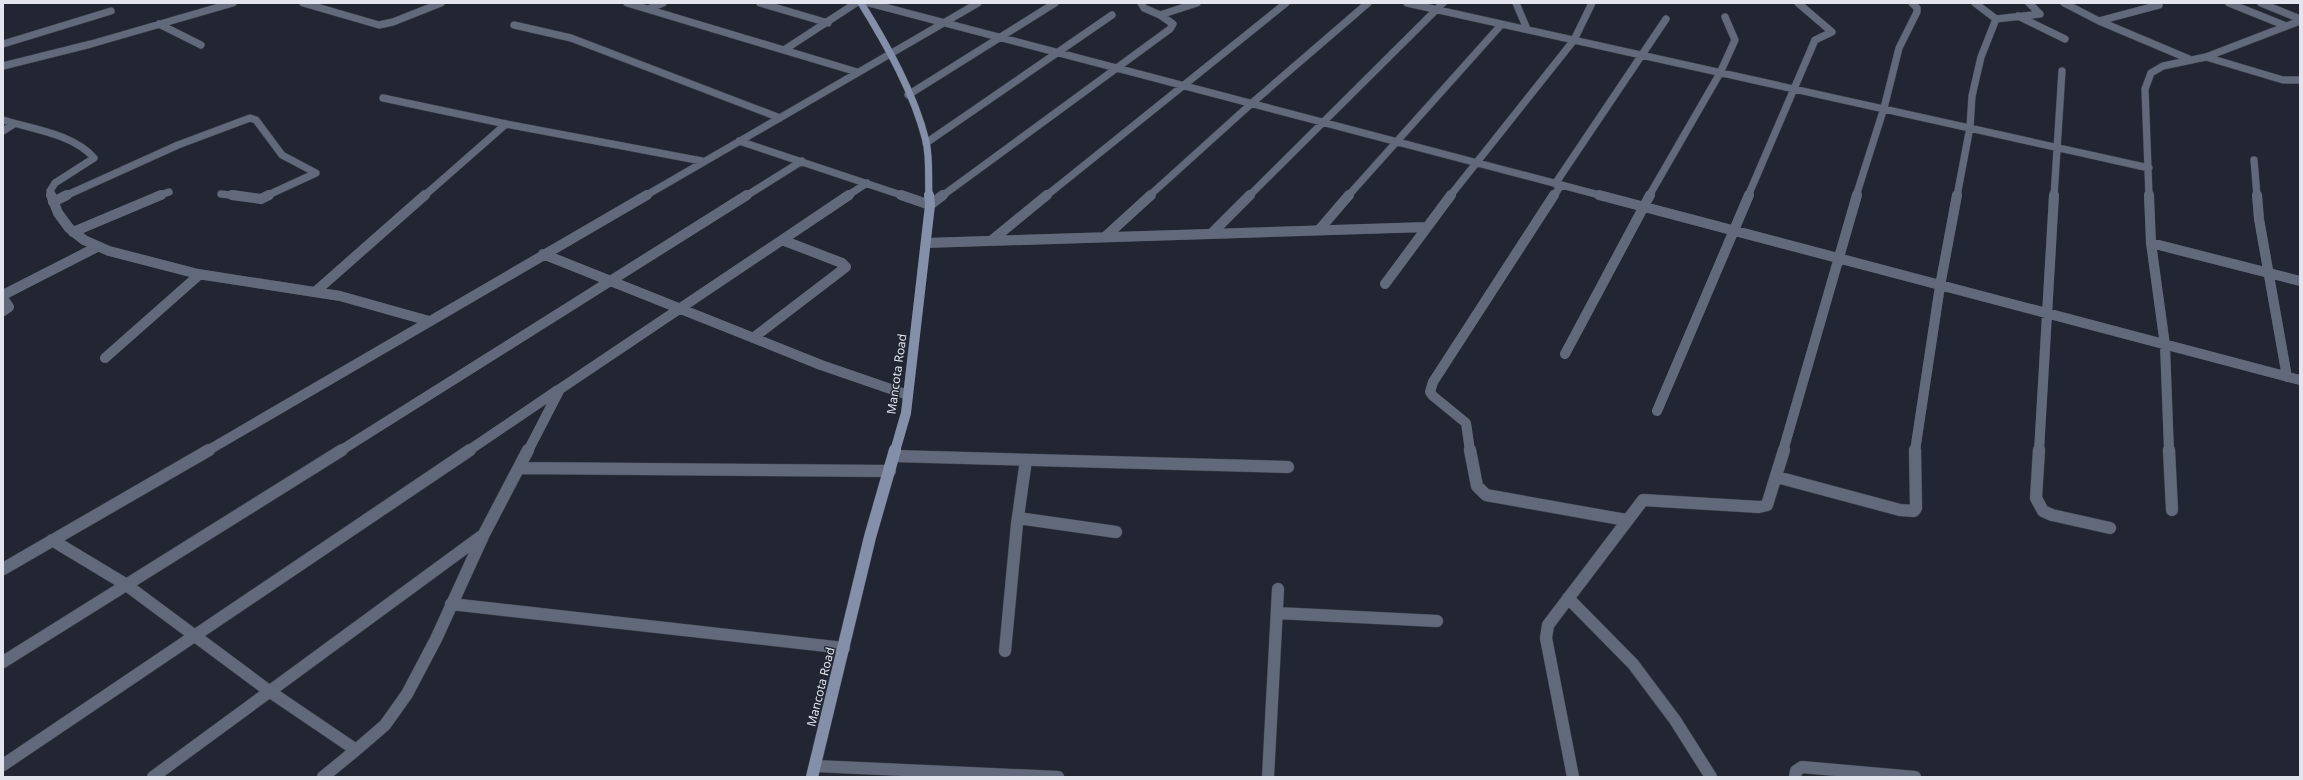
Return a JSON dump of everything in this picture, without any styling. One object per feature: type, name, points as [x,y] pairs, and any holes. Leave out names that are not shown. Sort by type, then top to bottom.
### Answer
[{"type":"main road","name":"Mancota Road","points":[[814,772],[870,537],[906,413],[930,205],[926,143],[891,52],[861,3]]},
{"type":"street","points":[[202,3],[214,8]]},
{"type":"street","points":[[3,66],[233,3]]},
{"type":"street","points":[[303,3],[379,25],[393,22],[441,3]]},
{"type":"street","points":[[627,3],[857,72]]},
{"type":"street","points":[[648,9],[662,3]]},
{"type":"street","points":[[760,3],[828,23]]},
{"type":"street","points":[[784,50],[828,23],[856,3]]},
{"type":"street","points":[[869,3],[1060,52],[1321,123],[1644,206],[2046,315],[2300,380]]},
{"type":"street","points":[[890,8],[899,3]]},
{"type":"street","points":[[3,569],[702,161],[780,118],[891,52],[978,3]]},
{"type":"street","points":[[908,95],[1056,3]]},
{"type":"street","points":[[738,141],[802,161],[930,205],[1172,27],[1171,21],[1144,8],[1140,3]]},
{"type":"street","points":[[1160,15],[1198,3]]},
{"type":"street","points":[[992,240],[1185,86],[1286,3]]},
{"type":"street","points":[[1106,236],[1252,104],[1368,3]]},
{"type":"street","points":[[1407,3],[2149,168]]},
{"type":"street","points":[[1212,233],[1321,123],[1438,10],[1443,3]]},
{"type":"street","points":[[1516,3],[1527,29]]},
{"type":"street","points":[[1384,284],[1476,162],[1574,40],[1592,3]]},
{"type":"street","points":[[1657,411],[1735,231],[1793,88],[1815,40],[1832,32],[1831,29],[1798,3]]},
{"type":"street","points":[[1573,777],[1546,638],[1548,625],[1638,504],[1648,500],[1763,507],[1769,502],[1837,259],[1884,108],[1899,48],[1917,12],[1917,8],[1912,3]]},
{"type":"street","points":[[1975,3],[1996,19],[2040,14],[2029,3]]},
{"type":"street","points":[[2064,3],[2100,21],[2189,59]]},
{"type":"street","points":[[2230,3],[2286,26]]},
{"type":"street","points":[[2261,3],[2300,20]]},
{"type":"street","points":[[2100,21],[2159,5]]},
{"type":"street","points":[[3,44],[111,11]]},
{"type":"street","points":[[926,143],[1112,15]]},
{"type":"street","points":[[2018,16],[2065,39]]},
{"type":"street","points":[[1565,354],[1644,206],[1720,73],[1735,40],[1725,18]]},
{"type":"street","points":[[1626,520],[1486,495],[1477,486],[1475,480],[1466,423],[1430,392],[1433,382],[1558,185],[1666,19]]},
{"type":"street","points":[[1777,477],[1900,510],[1914,511],[1916,508],[1915,447],[1940,286],[1970,127],[1972,96],[1981,57],[1996,19]]},
{"type":"street","points":[[2172,510],[2165,345],[2150,243],[2149,168],[2145,88],[2148,79],[2155,70],[2189,59],[2206,57],[2300,20]]},
{"type":"street","points":[[159,24],[201,45]]},
{"type":"street","points":[[514,25],[558,34],[586,43],[780,118]]},
{"type":"street","points":[[1319,230],[1395,142],[1501,25]]},
{"type":"street","points":[[2206,57],[2283,80],[2300,80]]},
{"type":"street","points":[[2062,71],[2059,147],[2046,315],[2036,498],[2043,511],[2052,515],[2110,528]]},
{"type":"street","points":[[383,98],[506,124],[702,161]]},
{"type":"street","points":[[53,202],[178,145],[250,118],[256,120],[282,155],[316,173],[261,199],[221,194]]},
{"type":"street","points":[[3,120],[61,138],[92,154],[94,158],[51,187],[53,202],[65,224],[73,232],[97,247],[133,259],[199,275],[315,292],[375,305],[429,321]]},
{"type":"street","points":[[3,131],[14,124]]},
{"type":"street","points":[[315,292],[506,124]]},
{"type":"street","points":[[2254,160],[2259,220],[2287,377]]},
{"type":"street","points":[[3,662],[125,584],[802,161]]},
{"type":"street","points":[[3,765],[867,183]]},
{"type":"street","points":[[73,232],[169,192]]},
{"type":"street","points":[[926,243],[1106,236],[1427,227]]},
{"type":"street","points":[[752,338],[846,267],[842,264],[782,240]]},
{"type":"street","points":[[2150,243],[2300,281]]},
{"type":"street","points":[[3,311],[9,307],[3,298],[7,294],[97,247]]},
{"type":"street","points":[[543,254],[821,365],[908,395]]},
{"type":"street","points":[[106,358],[199,275]]},
{"type":"street","points":[[323,777],[385,725],[397,710],[452,604],[484,534],[560,389]]},
{"type":"street","points":[[894,456],[1288,467]]},
{"type":"street","points":[[1005,651],[1018,518],[1026,460]]},
{"type":"street","points":[[519,468],[890,471]]},
{"type":"street","points":[[1018,518],[1116,532]]},
{"type":"street","points":[[153,777],[484,534]]},
{"type":"street","points":[[52,540],[125,584],[269,691],[356,750]]},
{"type":"street","points":[[1268,777],[1278,589]]},
{"type":"street","points":[[1568,598],[1633,664],[1675,720],[1711,777]]},
{"type":"street","points":[[452,604],[844,648]]},
{"type":"street","points":[[1277,613],[1437,621]]},
{"type":"street","points":[[1795,777],[1796,771],[1802,767],[1915,777]]},
{"type":"street","points":[[814,772],[1058,777]]}]
